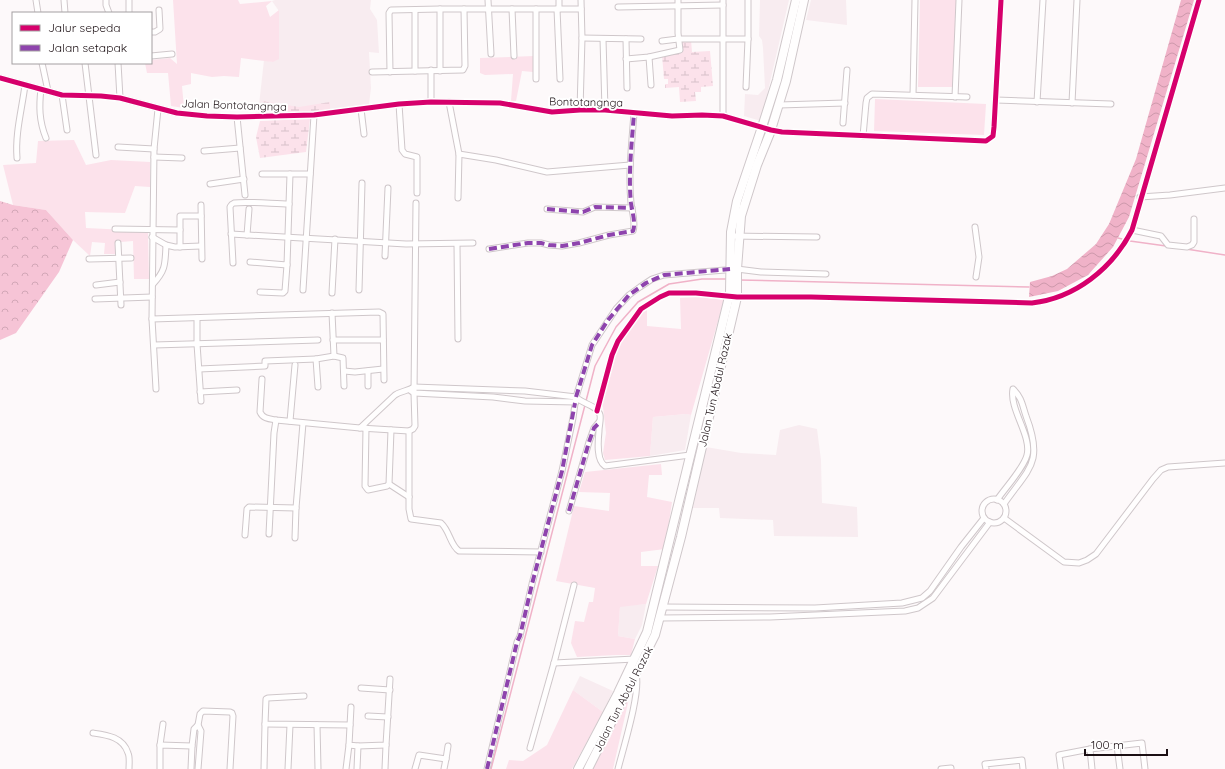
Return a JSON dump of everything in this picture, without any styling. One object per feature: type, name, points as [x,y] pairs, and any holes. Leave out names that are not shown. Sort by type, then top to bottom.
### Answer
[{"type":"main road","points":[[734,295],[737,201],[777,80],[796,0]]},
{"type":"main road","points":[[735,237],[757,165],[771,130],[786,81],[804,0]]},
{"type":"main road","name":"Jalan Tun Abdul Razak","points":[[639,659],[647,632],[690,455],[734,295]]},
{"type":"main road","name":"Jalan Tun Abdul Razak","points":[[578,769],[632,671],[655,636],[681,537],[734,295]]},
{"type":"main road","name":"Jalan Tun Abdul Razak","points":[[588,769],[632,671]]},
{"type":"street","points":[[36,0],[38,12]]},
{"type":"street","points":[[64,0],[65,12]]},
{"type":"street","points":[[106,0],[109,12]]},
{"type":"street","points":[[129,0],[129,12]]},
{"type":"street","points":[[488,0],[491,54]]},
{"type":"street","points":[[559,0],[560,79]]},
{"type":"street","points":[[580,110],[582,38],[581,0]]},
{"type":"street","points":[[746,87],[748,0]]},
{"type":"street","points":[[913,95],[915,0]]},
{"type":"street","points":[[955,97],[959,0]]},
{"type":"street","name":"Bontotangnga","points":[[399,104],[431,102],[500,103],[552,112],[606,110],[672,116],[723,116],[771,130],[863,136],[986,141],[993,136],[1001,0]]},
{"type":"street","points":[[1036,102],[1043,0]]},
{"type":"street","points":[[1072,102],[1077,0]]},
{"type":"street","points":[[596,410],[612,355],[618,341],[641,309],[660,297],[669,294],[696,292],[762,296],[1026,303],[1050,300],[1069,294],[1090,280],[1116,255],[1132,230],[1140,196],[1161,133],[1199,0]]},
{"type":"street","points":[[618,7],[723,2],[723,116]]},
{"type":"street","points":[[626,59],[649,57],[680,50],[678,39],[678,3]]},
{"type":"street","points":[[440,9],[440,71]]},
{"type":"street","points":[[372,72],[431,70],[459,71],[465,68],[464,9]]},
{"type":"street","points":[[512,9],[514,56]]},
{"type":"street","points":[[536,9],[536,79]]},
{"type":"street","points":[[390,72],[389,12],[392,10],[581,9]]},
{"type":"street","points":[[152,32],[156,32],[160,28],[159,10]]},
{"type":"street","points":[[415,10],[415,71]]},
{"type":"street","points":[[582,38],[641,39]]},
{"type":"street","points":[[603,39],[606,110]]},
{"type":"street","points":[[626,39],[627,88]]},
{"type":"street","points":[[662,41],[678,39],[748,39]]},
{"type":"street","points":[[152,56],[172,54]]},
{"type":"street","points":[[649,57],[651,85]]},
{"type":"street","points":[[42,64],[48,91]]},
{"type":"street","points":[[85,64],[96,155]]},
{"type":"street","points":[[118,64],[120,98]]},
{"type":"street","points":[[431,70],[431,102]]},
{"type":"street","points":[[843,123],[847,70]]},
{"type":"street","name":"Jalan Bontotangnga","points":[[0,78],[62,95],[88,95],[120,98],[176,113],[237,117],[314,115],[399,104]]},
{"type":"street","points":[[17,158],[17,128],[26,85]]},
{"type":"street","points":[[41,89],[39,113],[40,122],[46,138]]},
{"type":"street","points":[[863,136],[866,103],[869,96],[875,93],[967,97]]},
{"type":"street","points":[[62,95],[67,130]]},
{"type":"street","points":[[996,100],[1111,104]]},
{"type":"street","points":[[450,102],[459,154],[458,198]]},
{"type":"street","points":[[779,105],[845,103]]},
{"type":"street","points":[[399,104],[402,150],[405,154],[417,157],[417,193]]},
{"type":"street","points":[[156,389],[152,319],[152,230],[154,149],[158,109]]},
{"type":"street","points":[[361,109],[364,134]]},
{"type":"street","points":[[489,249],[528,243],[562,246],[632,231],[634,227],[630,165],[634,113]]},
{"type":"street","points":[[303,290],[314,115]]},
{"type":"street","points":[[237,117],[246,195]]},
{"type":"street","points":[[118,147],[154,149]]},
{"type":"street","points":[[204,151],[240,148]]},
{"type":"street","points":[[459,154],[492,159],[547,172],[630,165]]},
{"type":"street","points":[[154,157],[182,158]]},
{"type":"street","points":[[262,174],[310,174]]},
{"type":"street","points":[[260,292],[285,292],[290,174]]},
{"type":"street","points":[[210,184],[244,179]]},
{"type":"street","points":[[359,290],[362,183]]},
{"type":"street","points":[[385,256],[388,188]]},
{"type":"street","points":[[1140,196],[1170,195],[1225,188]]},
{"type":"street","points":[[233,263],[231,205],[234,203],[289,204]]},
{"type":"street","points":[[262,379],[260,412],[265,418],[363,428],[410,431],[413,429],[415,426],[413,390],[416,203]]},
{"type":"street","points":[[201,205],[202,259]]},
{"type":"street","points":[[547,209],[583,212],[594,207],[632,208]]},
{"type":"street","points":[[247,235],[249,209]]},
{"type":"street","points":[[180,247],[180,216],[201,216]]},
{"type":"street","points":[[1132,230],[1161,236],[1168,245],[1187,247],[1192,245],[1194,242],[1194,219]]},
{"type":"street","points":[[974,227],[979,257],[976,278]]},
{"type":"street","points":[[115,229],[180,230]]},
{"type":"street","points":[[231,234],[415,244],[473,243]]},
{"type":"street","points":[[152,237],[166,245],[180,247],[201,246]]},
{"type":"street","points":[[735,237],[817,237]]},
{"type":"street","points":[[332,293],[335,239]]},
{"type":"street","points":[[118,243],[121,305]]},
{"type":"street","points":[[457,244],[458,339]]},
{"type":"street","points":[[153,284],[163,273],[166,245]]},
{"type":"street","points":[[89,259],[131,258]]},
{"type":"street","points":[[250,262],[287,265]]},
{"type":"street","points":[[487,769],[517,642],[520,636],[562,471],[592,345],[608,320],[629,295],[646,283],[664,275],[734,271],[826,274]]},
{"type":"street","points":[[96,284],[120,282]]},
{"type":"street","points":[[95,299],[152,297]]},
{"type":"street","points":[[152,319],[382,313],[384,380]]},
{"type":"street","points":[[332,314],[334,356]]},
{"type":"street","points":[[197,318],[200,401]]},
{"type":"street","points":[[154,345],[318,340]]},
{"type":"street","points":[[333,340],[383,340]]},
{"type":"street","points":[[199,369],[265,366],[265,362],[316,359],[334,356],[343,358],[344,386]]},
{"type":"street","points":[[316,359],[318,386]]},
{"type":"street","points":[[290,421],[296,365]]},
{"type":"street","points":[[344,371],[368,371],[383,369]]},
{"type":"street","points":[[368,371],[368,386]]},
{"type":"street","points":[[997,500],[1025,462],[1028,454],[1022,426],[1011,396],[1013,389],[1020,396],[1033,436],[1034,458],[1028,471],[1004,504]]},
{"type":"street","points":[[200,392],[237,390]]},
{"type":"street","points":[[413,390],[525,401],[578,401]]},
{"type":"street","points":[[389,484],[387,486],[368,490],[365,486],[363,428],[395,395],[413,390],[525,391],[578,401],[596,410],[600,416],[600,459],[602,464],[605,466],[690,455]]},
{"type":"street","points":[[525,391],[525,401]]},
{"type":"street","points":[[269,534],[276,420]]},
{"type":"street","points":[[569,511],[589,442],[594,428],[600,422]]},
{"type":"street","points":[[295,538],[303,423]]},
{"type":"street","points":[[389,484],[391,430]]},
{"type":"street","points":[[410,431],[409,514],[411,519],[441,523],[459,551],[541,552]]},
{"type":"street","points":[[1004,518],[1064,562],[1078,563],[1087,560],[1096,554],[1161,470],[1168,467],[1225,463]]},
{"type":"street","points":[[389,484],[409,497]]},
{"type":"street","points":[[990,500],[997,500],[1004,504],[1006,512],[1004,518],[999,522],[990,522],[984,518],[982,511],[984,504],[990,500]]},
{"type":"street","points":[[245,535],[248,508],[296,508]]},
{"type":"street","points":[[663,607],[816,608],[902,603],[922,598],[930,591],[961,547],[984,518]]},
{"type":"street","points":[[660,618],[770,617],[905,611],[918,608],[933,598],[990,522]]},
{"type":"street","points":[[530,748],[574,585]]},
{"type":"street","points":[[554,663],[639,659]]},
{"type":"street","points":[[618,769],[638,680],[632,671]]},
{"type":"street","points":[[386,769],[390,679]]},
{"type":"street","points":[[361,688],[390,690]]},
{"type":"street","points":[[264,769],[266,699],[304,696]]},
{"type":"street","points":[[346,769],[351,707]]},
{"type":"street","points":[[191,769],[194,729],[198,725],[200,714],[204,711],[232,713],[230,769]]},
{"type":"street","points":[[368,716],[388,716]]},
{"type":"street","points":[[160,769],[160,745],[163,724]]},
{"type":"street","points":[[265,724],[350,726]]},
{"type":"street","points":[[288,769],[290,724]]},
{"type":"street","points":[[198,725],[201,731],[198,769]]},
{"type":"street","points":[[317,725],[318,769]]},
{"type":"street","points":[[93,733],[108,735],[119,740],[128,754],[129,769]]},
{"type":"street","points":[[1061,769],[1059,755],[1090,749],[1142,743],[1145,769]]},
{"type":"street","points":[[160,745],[192,746]]},
{"type":"street","points":[[348,746],[386,745]]},
{"type":"street","points":[[357,769],[358,746]]},
{"type":"street","points":[[444,769],[448,746]]},
{"type":"street","points":[[1117,746],[1120,769]]},
{"type":"street","points":[[1090,749],[1092,769]]},
{"type":"street","points":[[415,769],[419,755],[446,759]]},
{"type":"street","points":[[986,769],[985,764],[1022,760],[1023,769]]},
{"type":"street","points":[[941,769],[952,769]]},
{"type":"shaded area","points":[[371,0],[370,9],[377,20],[379,53],[369,52],[371,88],[369,104],[298,114],[258,114],[264,60],[273,62],[279,11],[272,1]]},
{"type":"shaded area","points":[[760,0],[789,0],[761,121],[744,116],[745,94],[758,95],[765,88],[763,48],[762,40],[759,36]]},
{"type":"shaded area","points":[[811,0],[846,0],[847,25],[806,20]]},
{"type":"shaded area","points":[[686,414],[691,415],[685,450],[650,456],[653,417]]},
{"type":"shaded area","points":[[799,425],[817,429],[821,460],[822,503],[857,507],[858,537],[774,536],[773,520],[720,518],[719,508],[693,508],[706,447],[741,453],[776,455],[780,430]]},
{"type":"shaded area","points":[[646,604],[642,625],[635,639],[618,636],[620,606]]},
{"type":"shaded area","points":[[580,676],[613,691],[603,712],[573,690]]},
{"type":"green space","points":[[173,0],[238,0],[240,4],[272,1],[266,6],[270,17],[279,10],[279,59],[273,62],[241,58],[239,77],[212,77],[191,73],[191,84],[182,86],[184,108],[171,106],[168,73],[147,73],[145,64],[152,64],[152,60],[170,58],[177,64]]},
{"type":"green space","points":[[920,0],[959,0],[955,87],[918,87]]},
{"type":"green space","points":[[681,40],[691,40],[692,52],[710,51],[713,86],[701,87],[701,92],[695,92],[696,101],[680,102],[679,87],[665,88],[665,84],[668,84],[668,79],[664,79],[662,55],[682,53]]},
{"type":"green space","points":[[534,56],[533,72],[522,71],[516,101],[511,101],[513,74],[485,75],[480,73],[480,58]]},
{"type":"green space","points":[[875,99],[986,104],[984,135],[874,131]]},
{"type":"green space","points":[[263,101],[299,107],[330,102],[330,109],[298,114],[260,114]]},
{"type":"green space","points":[[310,119],[306,152],[260,158],[256,137],[260,121]]},
{"type":"green space","points":[[74,140],[86,165],[111,160],[150,162],[150,187],[135,186],[125,213],[85,212],[86,228],[148,231],[149,279],[134,279],[133,241],[121,242],[119,254],[104,254],[105,243],[92,242],[90,256],[73,240],[46,210],[13,205],[3,165],[36,163],[38,141]]},
{"type":"green space","points":[[0,201],[13,205],[46,210],[73,240],[59,272],[16,333],[0,340]]},
{"type":"green space","points":[[700,297],[724,300],[691,415],[686,414],[653,417],[650,456],[605,460],[603,453],[606,433],[603,407],[598,403],[611,372],[620,340],[633,321],[647,309],[647,326],[681,329],[680,298]]},
{"type":"green space","points":[[661,464],[662,475],[649,475],[647,497],[672,502],[665,549],[641,552],[641,566],[658,566],[646,604],[620,607],[618,636],[635,639],[631,655],[577,657],[571,643],[575,621],[584,622],[589,602],[593,602],[595,588],[556,581],[574,506],[609,511],[610,493],[579,492],[585,472]]},
{"type":"green space","points":[[633,681],[613,769],[587,769]]},
{"type":"green space","points":[[573,690],[603,712],[572,769],[506,769],[509,760],[523,761],[547,745]]},
{"type":"water","points":[[1181,0],[1194,0],[1129,217],[1113,247],[1088,275],[1058,291],[1029,297],[1030,282],[1052,276],[1067,269],[1096,244],[1109,224],[1136,159]]},
{"type":"waterway","points":[[1118,238],[1122,239]]},
{"type":"waterway","points":[[1130,241],[1166,246]]},
{"type":"waterway","points":[[1186,249],[1225,255]]},
{"type":"waterway","points":[[586,401],[595,366],[616,327],[638,302],[669,284],[702,279],[727,279]]},
{"type":"waterway","points":[[739,280],[1029,287]]},
{"type":"waterway","points":[[491,769],[585,405]]},
{"type":"marked path","points":[[489,249],[528,243],[562,246],[633,231],[634,221],[631,203],[630,180],[634,113]]},
{"type":"marked path","points":[[547,209],[583,212],[595,207],[632,208]]},
{"type":"marked path","points":[[576,397],[592,345],[608,320],[629,295],[646,283],[664,275],[730,269]]},
{"type":"marked path","points":[[487,769],[517,642],[520,636],[562,471],[575,403]]},
{"type":"marked path","points":[[569,511],[589,442],[594,428],[600,422]]},
{"type":"cycle path","points":[[0,78],[62,95],[120,98],[177,113],[207,116],[237,117],[314,115],[399,104],[431,102],[500,103],[552,112],[605,110],[672,116],[723,116],[782,132],[986,141],[993,136],[994,127],[1001,0]]},
{"type":"cycle path","points":[[597,411],[612,355],[618,341],[641,309],[669,293],[696,293],[737,297],[811,297],[1032,303],[1063,295],[1091,279],[1114,257],[1132,230],[1199,0]]}]
